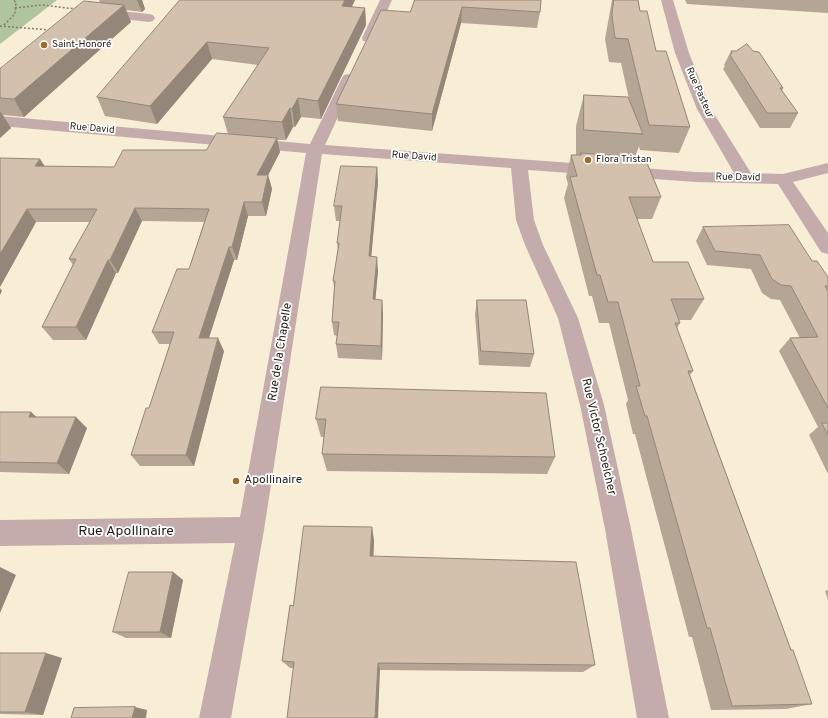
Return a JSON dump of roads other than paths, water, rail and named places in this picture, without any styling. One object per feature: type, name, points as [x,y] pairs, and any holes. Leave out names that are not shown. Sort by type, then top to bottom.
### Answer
[{"type":"street","name":"Rue de la Chapelle","points":[[215,718],[251,530],[311,164],[315,149],[386,0]]},
{"type":"street","name":"Rue Pasteur","points":[[666,0],[682,53],[704,109],[746,178]]},
{"type":"street","points":[[76,10],[149,18]]},
{"type":"street","name":"Rue David","points":[[0,121],[315,149],[696,177],[783,179],[828,168]]},
{"type":"street","name":"Rue Victor Schoelcher","points":[[519,164],[525,220],[534,245],[568,318],[592,405],[618,529],[653,718]]},
{"type":"street","points":[[783,179],[828,247]]},
{"type":"street","name":"Rue Apollinaire","points":[[0,533],[251,530]]},
{"type":"place","name":"Saint-Honoré","points":[[44,45]]},
{"type":"place","name":"Flora Tristan","points":[[588,160]]},
{"type":"place","name":"Apollinaire","points":[[236,481]]}]
